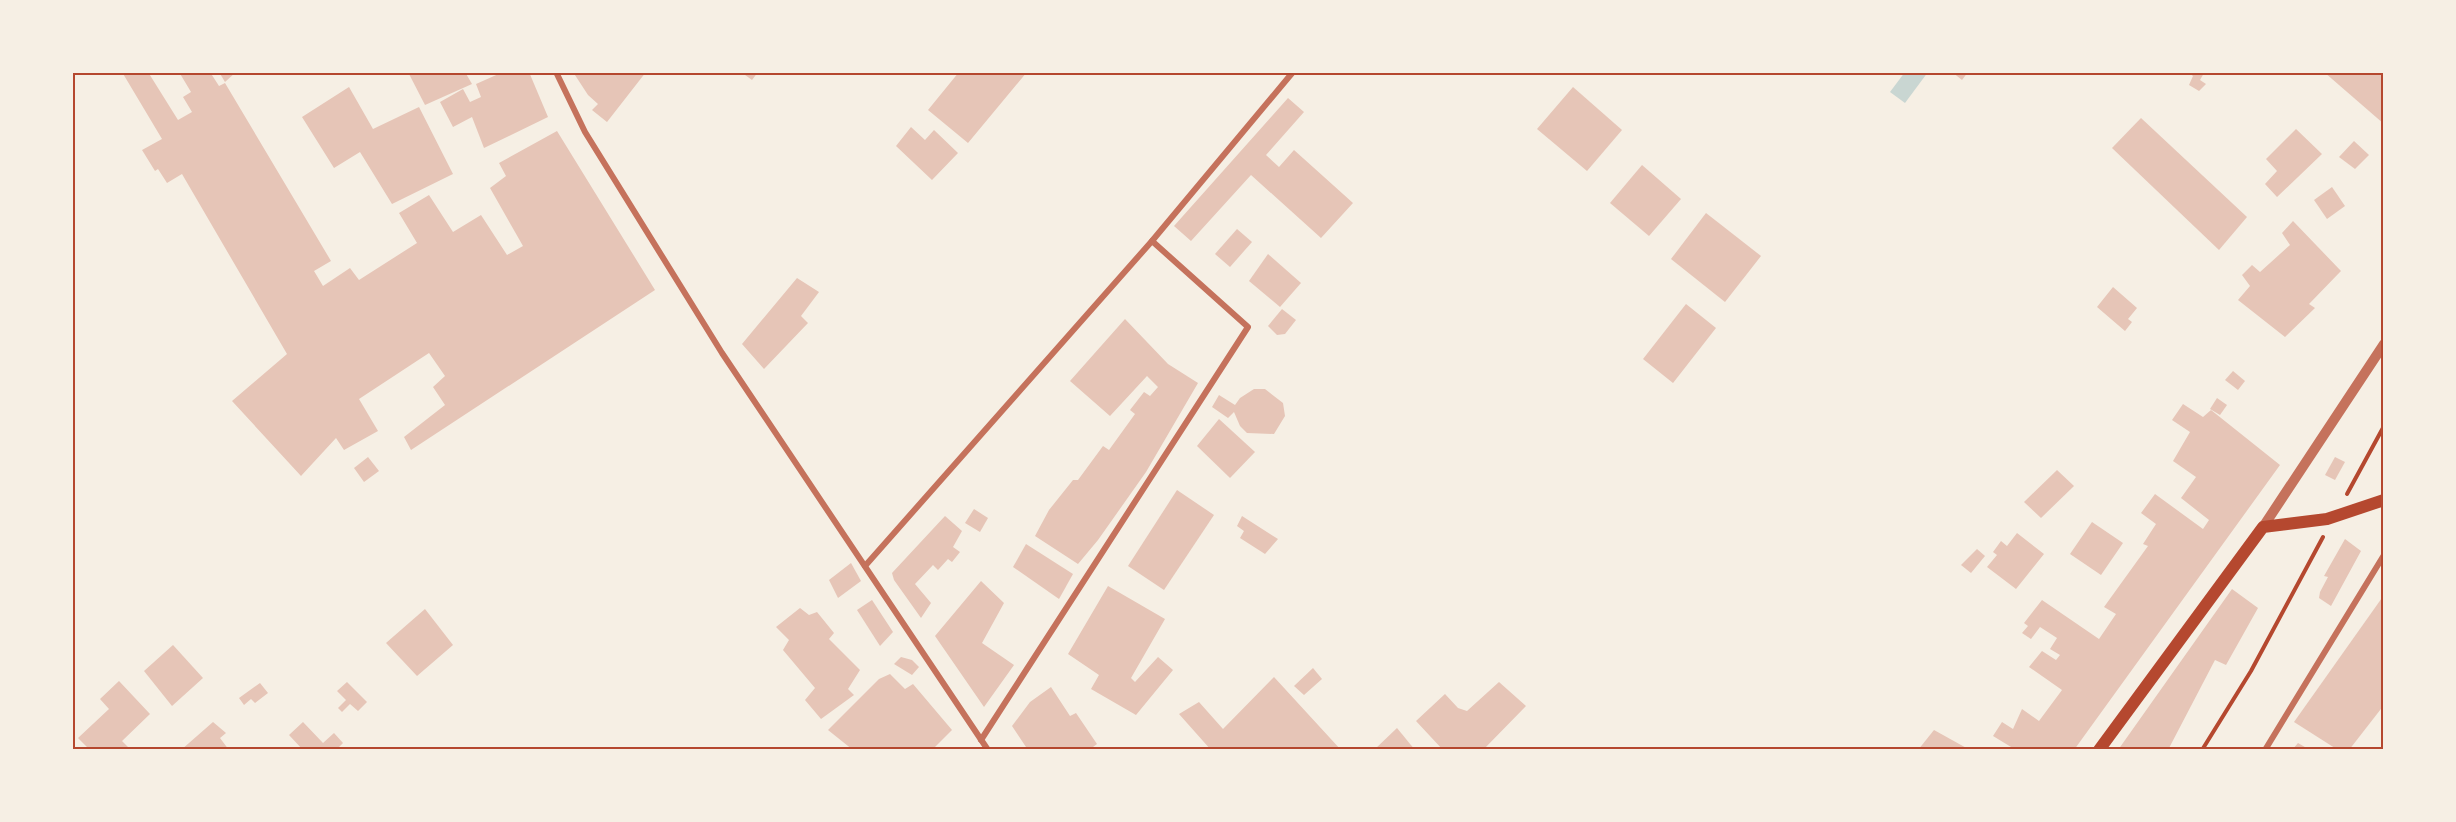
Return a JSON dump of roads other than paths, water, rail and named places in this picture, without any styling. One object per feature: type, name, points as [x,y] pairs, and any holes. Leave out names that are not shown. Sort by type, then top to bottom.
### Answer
[{"type":"main road","points":[[2100,750],[2263,527],[2334,518],[2384,500]]},
{"type":"street","points":[[556,72],[585,132],[710,333],[988,750]]},
{"type":"street","points":[[866,566],[1152,241],[1293,72]]},
{"type":"street","points":[[981,740],[1248,327],[1152,241]]},
{"type":"street","points":[[2263,527],[2384,344]]},
{"type":"street","points":[[2265,750],[2384,555]]}]
